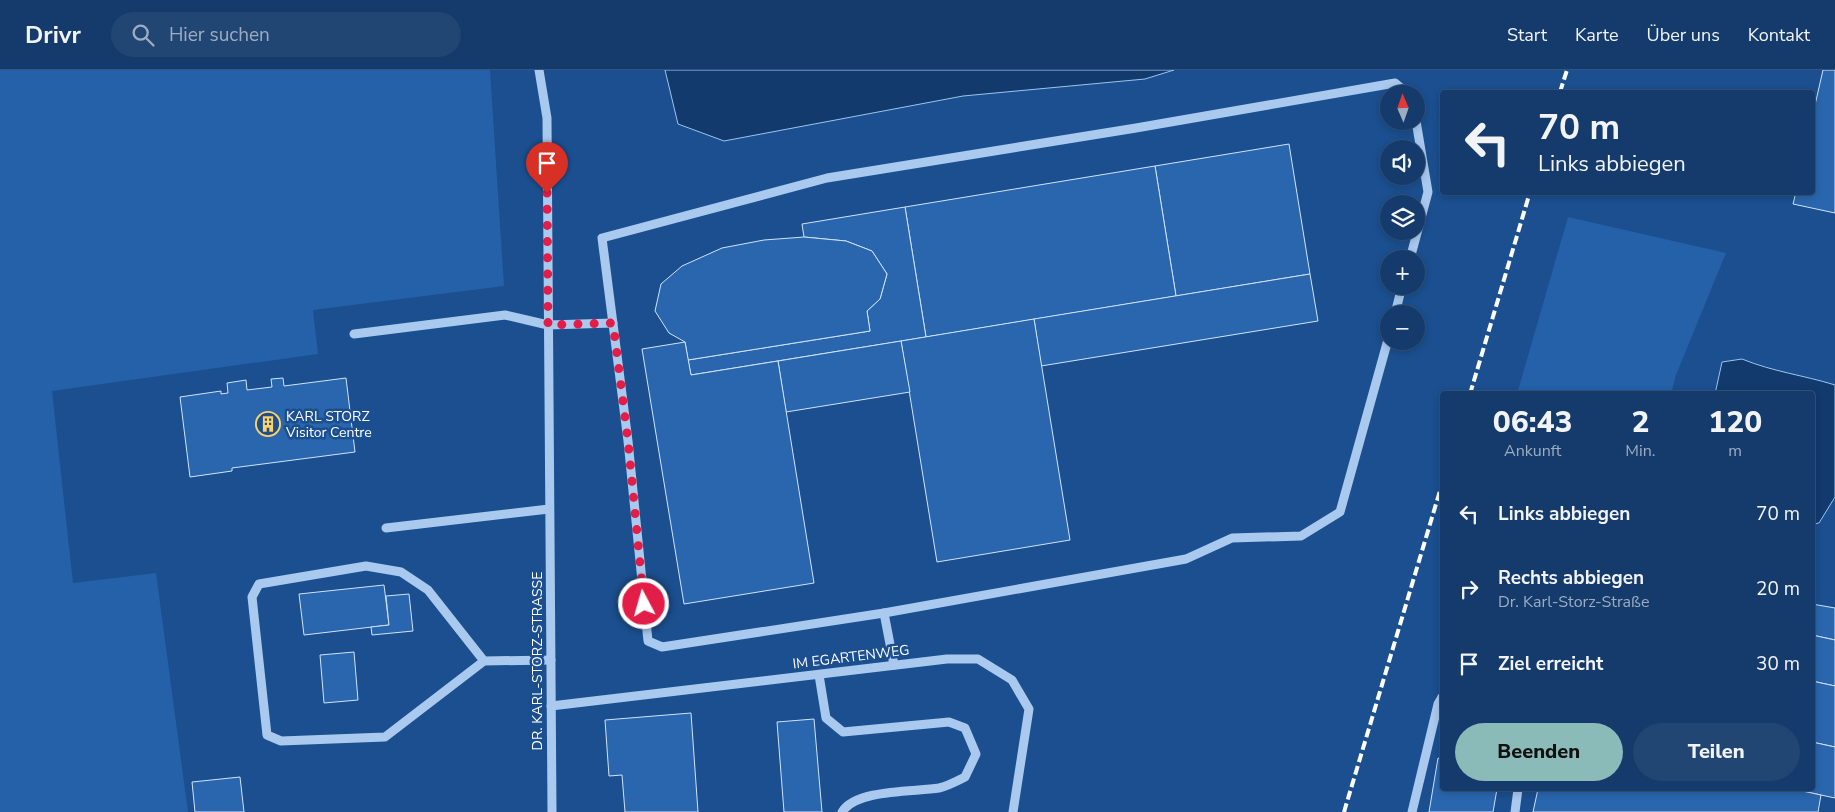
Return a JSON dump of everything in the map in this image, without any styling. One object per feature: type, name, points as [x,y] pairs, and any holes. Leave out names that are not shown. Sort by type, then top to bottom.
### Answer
[{"type":"street","name":"DR. KARL-STORZ-STRASSE","points":[[539,70],[546,118],[552,812]]},
{"type":"street","points":[[1383,85],[1395,83],[1397,85]]},
{"type":"street","points":[[1380,86],[1136,128],[827,178],[602,238],[628,441],[648,640],[662,647],[884,613],[1186,559],[1232,538],[1302,536],[1340,512],[1385,350]]},
{"type":"street","points":[[1412,250],[1428,192],[1418,130]]},
{"type":"street","points":[[354,334],[505,315],[548,325],[613,323]]},
{"type":"street","points":[[386,528],[549,509]]},
{"type":"street","points":[[484,660],[428,590],[401,572],[366,566],[259,584],[252,598],[267,735],[281,741],[385,737],[484,660],[551,660]]},
{"type":"street","points":[[884,613],[894,666]]},
{"type":"street","name":"IM EGARTENWEG","points":[[551,706],[819,674],[947,660],[978,659],[1012,680],[1030,709],[1013,812]]},
{"type":"street","points":[[819,674],[826,718],[843,732],[949,722],[965,728],[976,754],[965,777],[942,787],[868,796],[847,805],[842,812]]},
{"type":"street","points":[[1412,812],[1440,700]]},
{"type":"street","points":[[1515,812],[1518,791]]},
{"type":"shaded area","points":[[0,70],[490,70],[504,286],[313,310],[318,354],[52,391],[73,583],[156,573],[188,812],[0,812]]},
{"type":"shaded area","points":[[665,70],[1174,70],[1145,79],[963,96],[724,141],[678,124]]},
{"type":"shaded area","points":[[1568,217],[1726,253],[1676,375],[1672,391],[1518,391]]},
{"type":"shaded area","points":[[1742,359],[1835,385],[1835,497],[1819,523],[1815,524],[1815,391],[1716,391],[1722,362]]},
{"type":"building","points":[[1823,70],[1835,70],[1835,213],[1793,204],[1795,195],[1815,195],[1815,105]]},
{"type":"building","points":[[1289,144],[1310,274],[1176,296],[1155,166]]},
{"type":"building","points":[[1155,166],[1176,296],[926,337],[905,207]]},
{"type":"building","points":[[905,207],[926,337],[691,375],[688,360],[870,331],[867,311],[880,299],[887,274],[872,251],[846,241],[804,237],[802,224]]},
{"type":"building","points":[[804,237],[846,241],[872,251],[887,274],[880,299],[867,311],[870,331],[688,360],[685,342],[669,333],[655,311],[661,284],[682,266],[722,248],[764,240]]},
{"type":"building","points":[[1310,274],[1318,321],[1041,366],[1034,319]]},
{"type":"building","points":[[1034,319],[1070,540],[937,562],[901,341]]},
{"type":"building","points":[[901,341],[910,392],[786,412],[778,361]]},
{"type":"building","points":[[685,342],[691,375],[778,361],[814,583],[684,604],[642,349]]},
{"type":"building","name":"KARL STORZ Visitor Centre","points":[[283,378],[284,386],[346,378],[355,452],[232,468],[232,471],[190,477],[180,397],[221,391],[221,394],[228,393],[227,383],[246,380],[247,390],[272,387],[271,379]]},
{"type":"building","points":[[384,585],[389,625],[304,635],[299,594]]},
{"type":"building","points":[[409,594],[413,631],[372,635],[371,627],[389,625],[386,596]]},
{"type":"building","points":[[1815,605],[1835,608],[1835,640],[1815,636]]},
{"type":"building","points":[[1815,636],[1835,640],[1835,686],[1815,682]]},
{"type":"building","points":[[354,652],[358,700],[324,703],[320,655]]},
{"type":"building","points":[[1815,682],[1835,686],[1835,747],[1815,743]]},
{"type":"building","points":[[691,713],[698,812],[625,812],[622,775],[609,776],[605,720]]},
{"type":"building","points":[[814,719],[822,812],[784,812],[777,722]]},
{"type":"building","points":[[1815,743],[1835,747],[1835,798],[1802,791],[1815,791]]},
{"type":"building","points":[[1438,758],[1440,758],[1440,791],[1497,791],[1493,812],[1429,812]]},
{"type":"building","points":[[240,777],[244,812],[195,812],[192,782]]},
{"type":"building","points":[[1538,791],[1802,791],[1821,795],[1818,812],[1533,812]]},
{"type":"railway","points":[[1561,90],[1567,70]]},
{"type":"railway","points":[[1471,391],[1529,195]]},
{"type":"railway","points":[[1344,812],[1440,491]]},
{"type":"place","name":"KARL STORZ Visitor Centre","points":[[268,424]]},
{"type":"route","points":[[547,193],[548,325],[613,323],[628,441],[644,604]]}]
